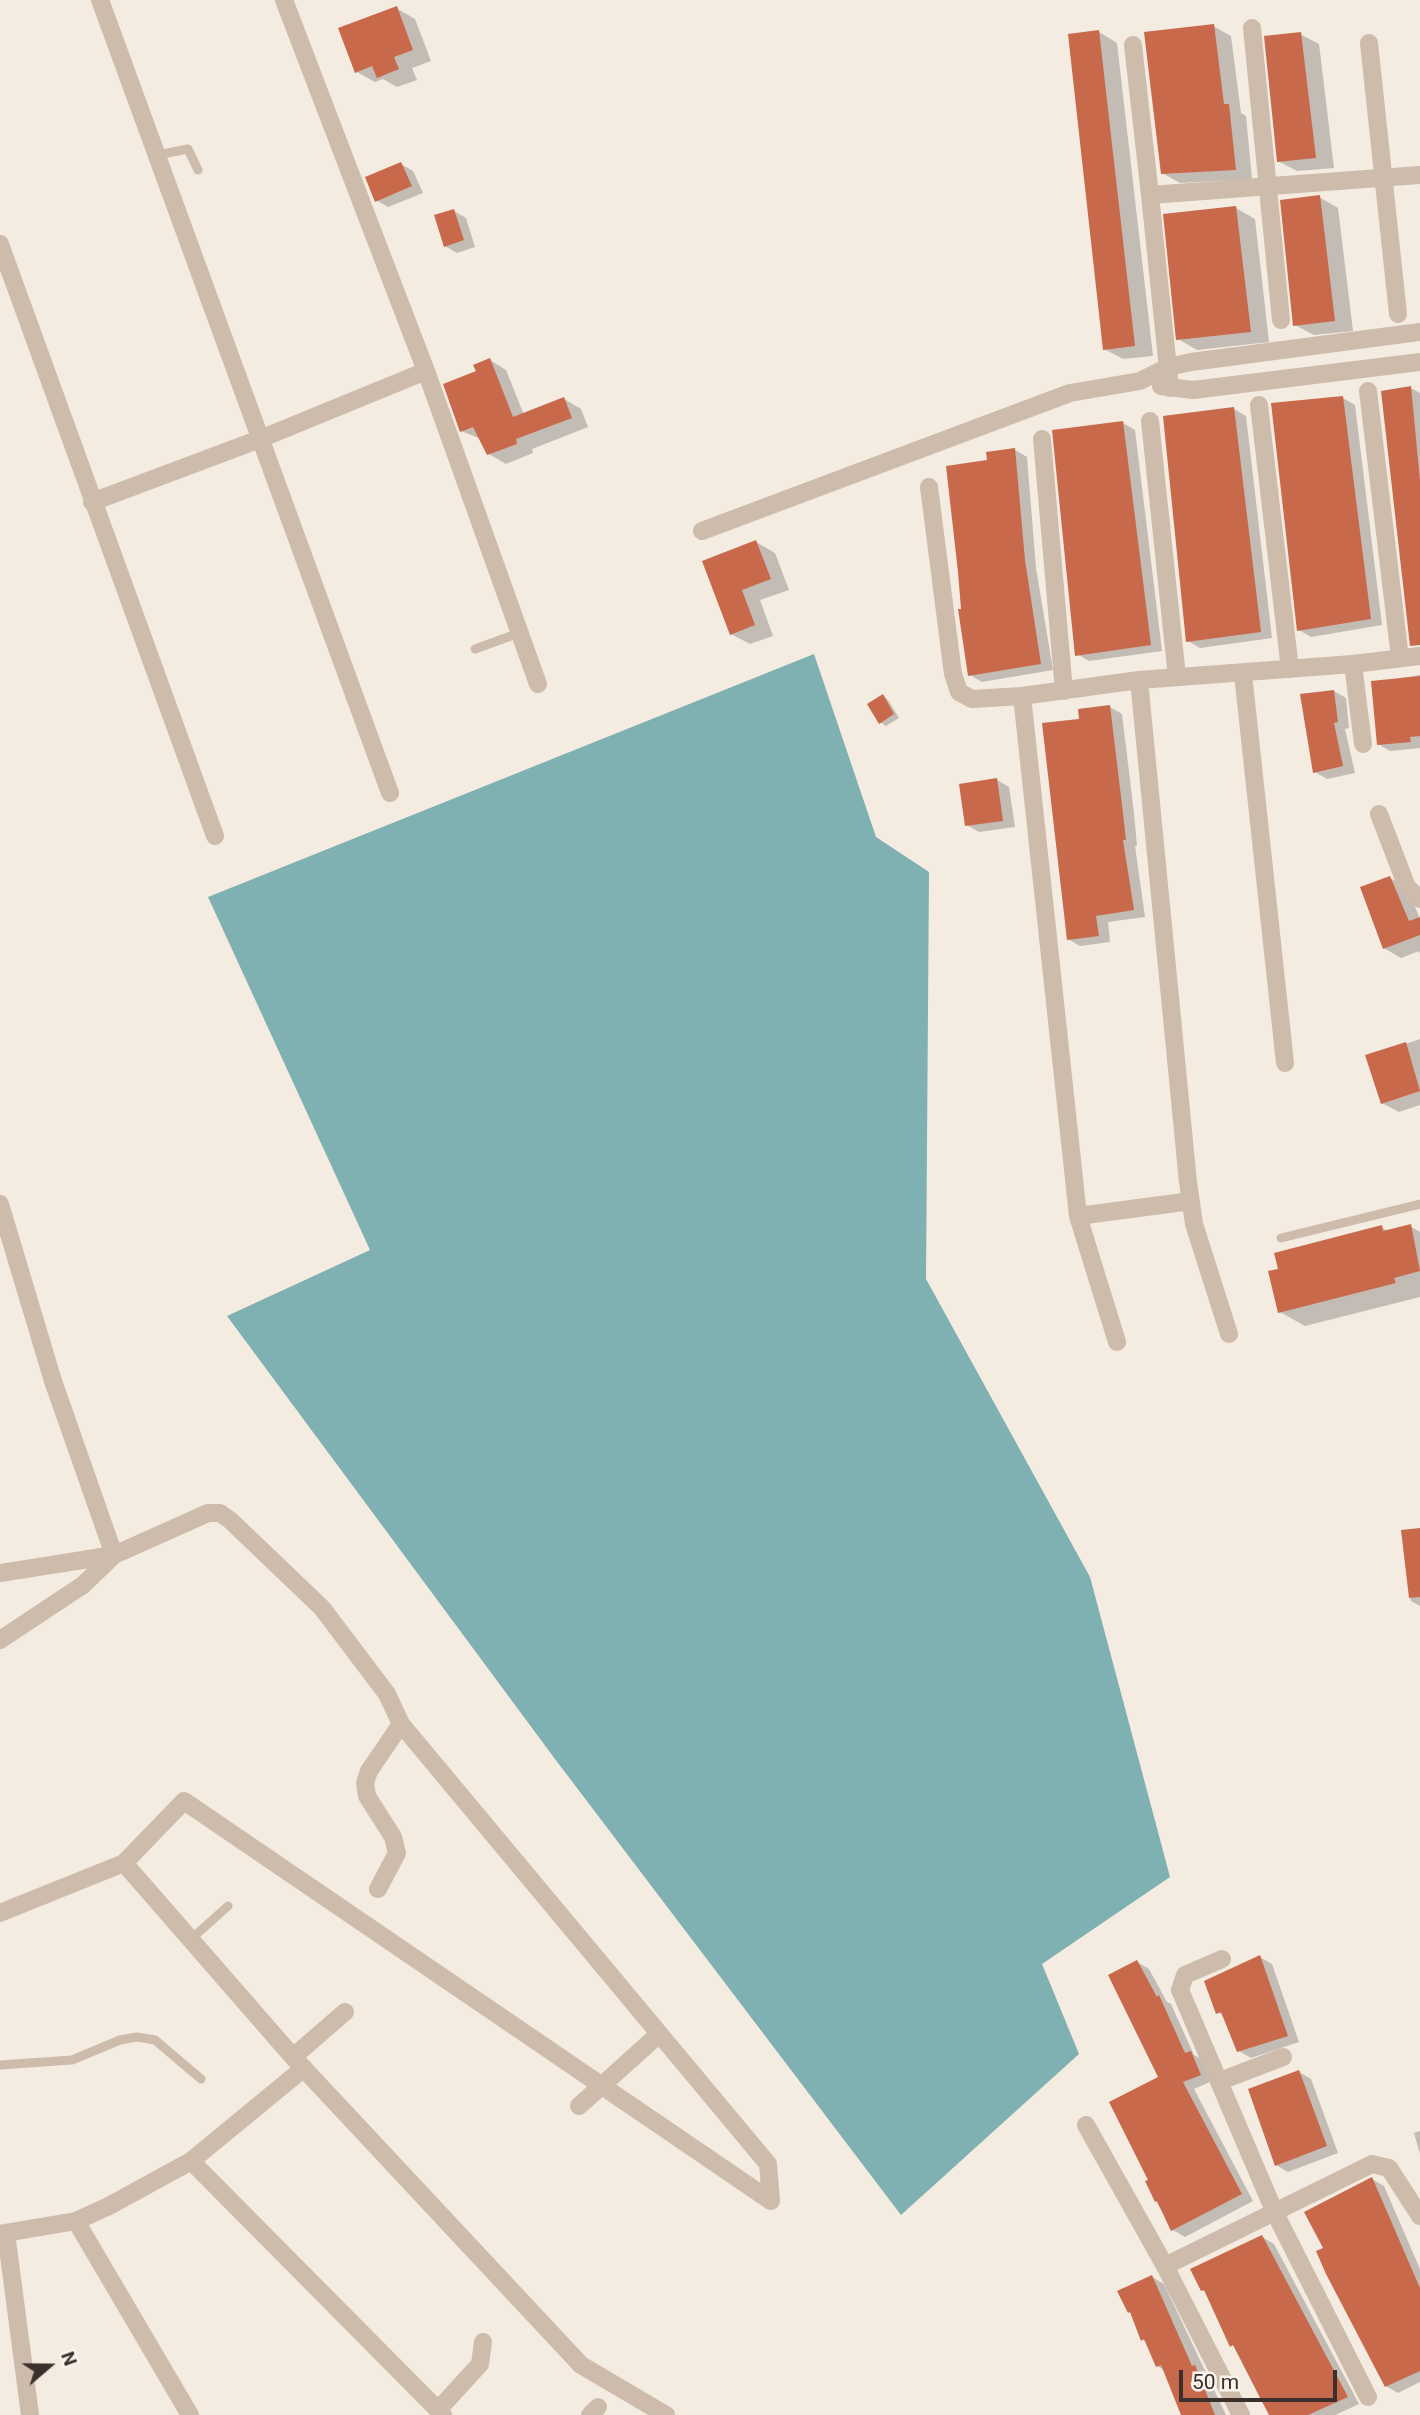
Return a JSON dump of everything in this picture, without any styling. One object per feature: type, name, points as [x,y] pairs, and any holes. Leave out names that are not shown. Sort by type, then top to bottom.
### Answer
[{"type":"street","points":[[100,0],[390,793]]},
{"type":"street","points":[[284,0],[426,371],[538,684]]},
{"type":"street","points":[[1252,28],[1281,320]]},
{"type":"street","points":[[1369,43],[1398,314]]},
{"type":"street","points":[[1133,45],[1170,388]]},
{"type":"street","points":[[1150,195],[1420,176]]},
{"type":"street","points":[[0,244],[215,836]]},
{"type":"street","points":[[702,531],[1070,393],[1140,381],[1168,367],[1420,332]]},
{"type":"street","points":[[1327,344],[1329,373]]},
{"type":"street","points":[[1140,381],[1193,390],[1420,362]]},
{"type":"street","points":[[92,502],[260,439],[426,371]]},
{"type":"street","points":[[1368,391],[1400,658]]},
{"type":"street","points":[[1259,405],[1290,668]]},
{"type":"street","points":[[1150,421],[1177,677]]},
{"type":"street","points":[[1042,439],[1064,691]]},
{"type":"street","points":[[929,487],[953,674],[959,691],[972,699],[1022,696],[1139,680],[1243,674],[1420,656]]},
{"type":"street","points":[[1353,664],[1363,744]]},
{"type":"street","points":[[1243,674],[1284,1063]]},
{"type":"street","points":[[1139,680],[1194,1224],[1229,1334]]},
{"type":"street","points":[[1022,696],[1078,1216],[1117,1342]]},
{"type":"street","points":[[1379,814],[1407,887],[1420,899]]},
{"type":"street","points":[[1078,1216],[1191,1200]]},
{"type":"street","points":[[0,1204],[53,1381],[114,1555]]},
{"type":"street","points":[[0,1573],[114,1555],[191,1518],[208,1513],[220,1513],[243,1530],[322,1608],[387,1694],[401,1724],[768,2164],[771,2201],[184,1801],[124,1863],[0,1913]]},
{"type":"street","points":[[0,1640],[83,1585],[114,1555]]},
{"type":"street","points":[[378,1889],[397,1853],[393,1837],[367,1796],[365,1783],[369,1770],[401,1724]]},
{"type":"street","points":[[124,1863],[298,2063],[581,2365],[666,2415]]},
{"type":"street","points":[[1222,1959],[1185,1975],[1180,1983],[1181,1990],[1275,2213],[1368,2397]]},
{"type":"street","points":[[30,2415],[3,2233],[76,2221],[191,2161],[298,2063],[345,2012]]},
{"type":"street","points":[[579,2106],[658,2035]]},
{"type":"street","points":[[1220,2081],[1283,2057]]},
{"type":"street","points":[[1086,2125],[1165,2266],[1241,2415]]},
{"type":"street","points":[[191,2161],[440,2412],[480,2364],[483,2342]]},
{"type":"street","points":[[1165,2266],[1371,2164],[1389,2168],[1417,2207]]},
{"type":"street","points":[[76,2221],[190,2415]]},
{"type":"lane","points":[[157,155],[188,149],[198,170]]},
{"type":"lane","points":[[475,649],[519,633]]},
{"type":"lane","points":[[1281,1238],[1420,1204]]},
{"type":"lane","points":[[190,1940],[228,1906]]},
{"type":"lane","points":[[0,2064],[72,2060],[120,2040],[137,2037],[155,2040],[201,2079]]},
{"type":"water","points":[[814,654],[876,837],[929,872],[926,1279],[1090,1577],[1170,1877],[1042,1964],[1079,2054],[901,2215],[555,1759],[227,1316],[370,1250],[208,897]]},
{"type":"building","points":[[397,6],[413,50],[394,57],[399,69],[377,78],[372,66],[355,73],[338,28]]},
{"type":"building","points":[[1214,24],[1224,104],[1229,104],[1236,170],[1161,174],[1144,32]]},
{"type":"building","points":[[1099,30],[1135,346],[1103,350],[1068,34]]},
{"type":"building","points":[[1301,32],[1316,158],[1277,162],[1264,36]]},
{"type":"building","points":[[401,162],[412,186],[375,202],[365,177]]},
{"type":"building","points":[[1320,195],[1335,321],[1293,326],[1280,200]]},
{"type":"building","points":[[1236,206],[1251,332],[1176,340],[1163,214]]},
{"type":"building","points":[[454,209],[464,240],[444,247],[434,215]]},
{"type":"building","points":[[490,358],[513,417],[564,397],[572,418],[516,439],[517,444],[487,455],[473,427],[460,432],[443,384],[476,371],[473,365]]},
{"type":"building","points":[[1411,386],[1420,481],[1420,645],[1410,646],[1381,391]]},
{"type":"building","points":[[1343,396],[1371,619],[1297,631],[1271,403]]},
{"type":"building","points":[[1234,407],[1261,632],[1186,642],[1163,416]]},
{"type":"building","points":[[1123,421],[1151,645],[1075,656],[1052,430]]},
{"type":"building","points":[[1015,448],[1025,560],[1041,664],[968,676],[958,609],[961,609],[958,572],[946,466],[987,460],[986,452]]},
{"type":"building","points":[[756,540],[771,579],[742,590],[755,625],[730,635],[702,561]]},
{"type":"building","points":[[1420,676],[1420,736],[1410,737],[1411,742],[1377,745],[1371,681]]},
{"type":"building","points":[[1334,690],[1338,722],[1334,723],[1343,766],[1313,773],[1300,694]]},
{"type":"building","points":[[883,694],[894,714],[879,724],[867,704]]},
{"type":"building","points":[[1110,705],[1126,840],[1123,840],[1134,910],[1096,916],[1099,936],[1067,940],[1042,723],[1079,719],[1078,709]]},
{"type":"building","points":[[997,778],[1003,821],[965,826],[959,784]]},
{"type":"building","points":[[1390,876],[1409,921],[1420,917],[1420,935],[1383,949],[1360,887]]},
{"type":"building","points":[[1406,1042],[1420,1091],[1381,1104],[1365,1055]]},
{"type":"building","points":[[1411,1224],[1420,1271],[1394,1278],[1396,1283],[1278,1313],[1268,1271],[1278,1269],[1274,1253],[1382,1225],[1383,1231]]},
{"type":"building","points":[[1420,1528],[1420,1597],[1409,1598],[1401,1530]]},
{"type":"building","points":[[1260,1955],[1288,2036],[1237,2052],[1221,2012],[1216,2014],[1204,1981]]},
{"type":"building","points":[[1137,1960],[1157,1997],[1159,1995],[1185,2053],[1191,2051],[1201,2075],[1183,2082],[1242,2194],[1171,2231],[1109,2102],[1158,2077],[1108,1975]]},
{"type":"building","points":[[1299,2070],[1327,2146],[1275,2166],[1248,2089]]},
{"type":"building","points":[[1372,2177],[1420,2288],[1420,2371],[1385,2387],[1326,2274],[1316,2251],[1323,2248],[1304,2212]]},
{"type":"building","points":[[1262,2235],[1348,2397],[1308,2415],[1269,2415],[1233,2345],[1230,2347],[1204,2290],[1201,2291],[1190,2269]]},
{"type":"building","points":[[1152,2275],[1192,2366],[1195,2365],[1215,2415],[1181,2415],[1161,2365],[1156,2367],[1144,2339],[1141,2341],[1130,2312],[1128,2313],[1117,2291]]}]
